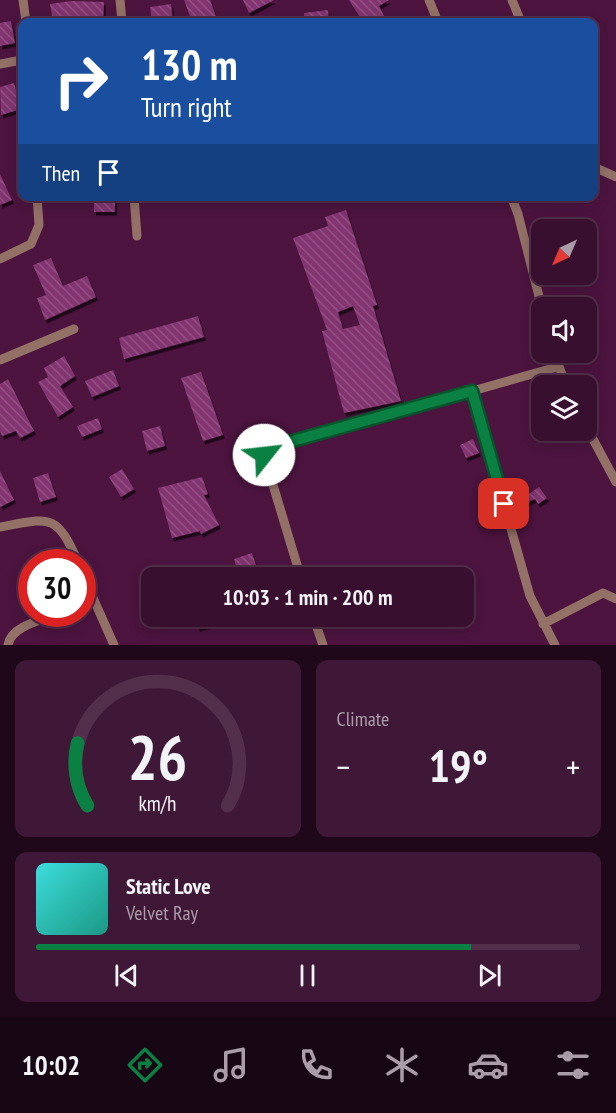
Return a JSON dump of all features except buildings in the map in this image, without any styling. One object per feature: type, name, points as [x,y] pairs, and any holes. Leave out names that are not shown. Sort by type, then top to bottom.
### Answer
[{"type":"street","points":[[23,0],[25,18]]},
{"type":"street","points":[[120,0],[122,18]]},
{"type":"street","points":[[429,0],[436,18]]},
{"type":"street","points":[[512,0],[519,18]]},
{"type":"street","points":[[0,64],[18,61]]},
{"type":"street","points":[[598,169],[616,177]]},
{"type":"street","points":[[0,259],[31,244],[39,225],[37,201]]},
{"type":"street","points":[[134,201],[137,236]]},
{"type":"street","points":[[513,201],[539,297]]},
{"type":"street","points":[[0,360],[74,329]]},
{"type":"street","points":[[556,363],[561,375]]},
{"type":"street","points":[[298,567],[264,455],[271,448],[557,367]]},
{"type":"street","points":[[472,391],[530,596],[555,645]]},
{"type":"street","points":[[594,441],[616,482]]},
{"type":"street","points":[[0,526],[43,519],[54,523],[64,533],[72,549]]},
{"type":"street","points":[[543,624],[603,593],[616,598]]},
{"type":"street","points":[[96,604],[114,645]]},
{"type":"street","points":[[8,645],[9,638],[16,631],[26,627]]},
{"type":"street","points":[[317,627],[323,645]]},
{"type":"route","points":[[264,455],[278,445],[472,391],[504,504]]}]
